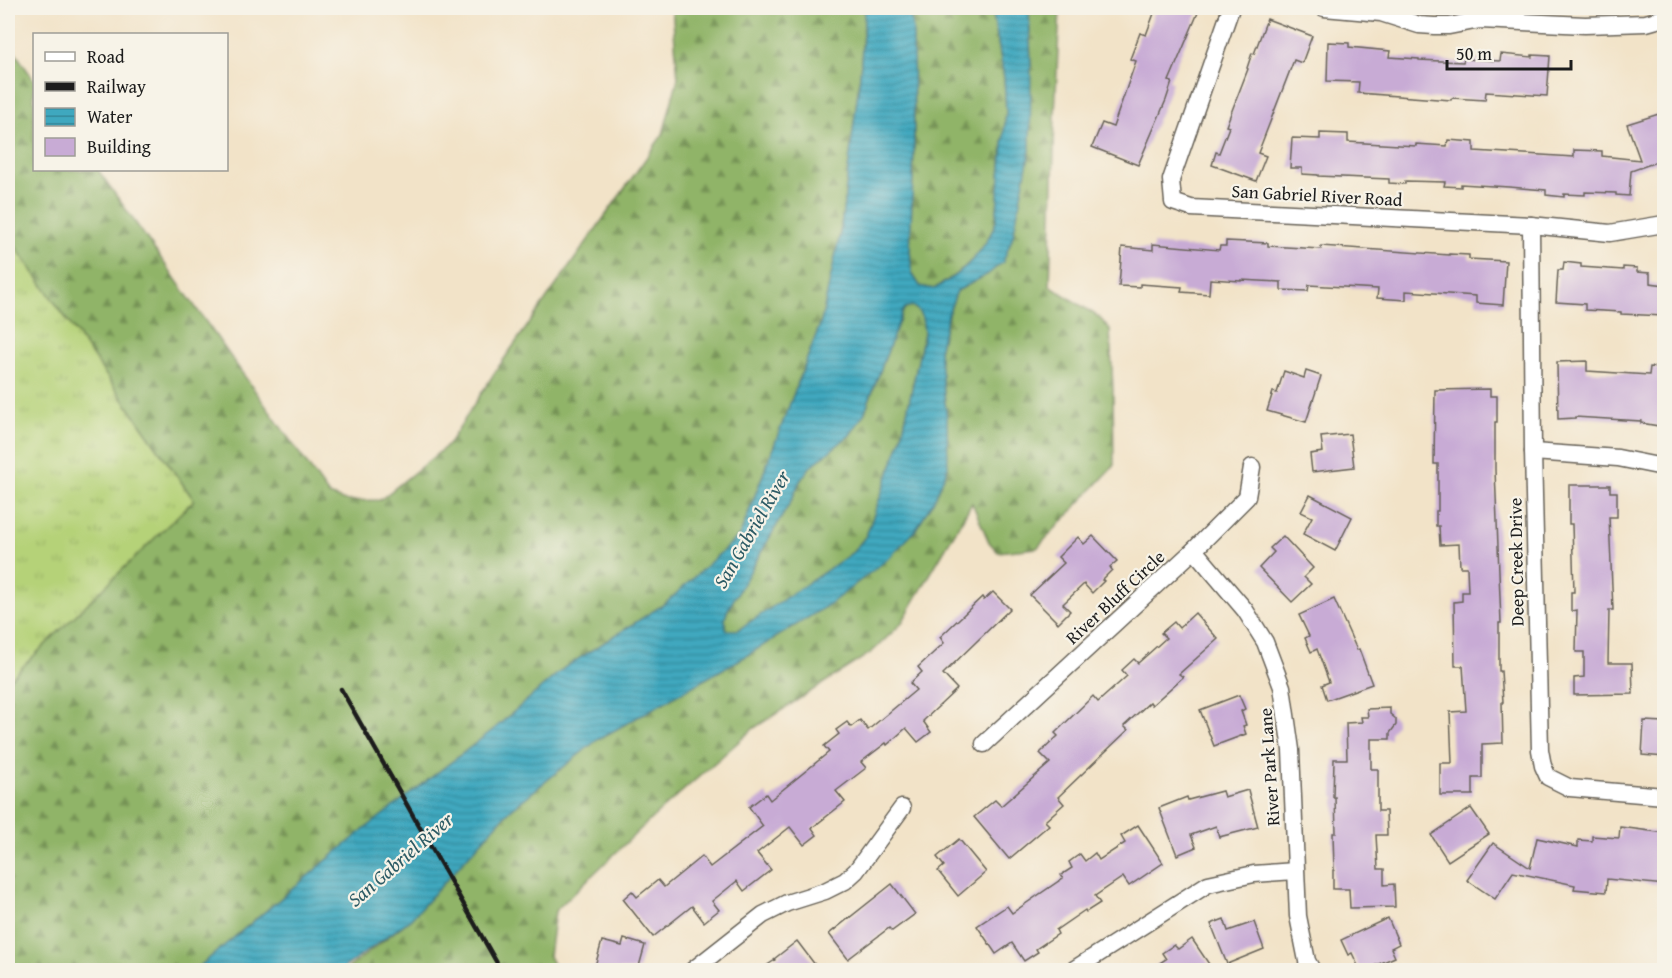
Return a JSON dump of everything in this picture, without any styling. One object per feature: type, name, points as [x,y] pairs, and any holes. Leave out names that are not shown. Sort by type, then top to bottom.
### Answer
[{"type":"street","name":"San Gabriel River Road","points":[[1231,8],[1171,180],[1173,202],[1191,208],[1531,225],[1610,233],[1665,224]]},
{"type":"street","points":[[1324,8],[1381,13],[1419,25],[1434,26],[1449,26],[1480,14],[1585,25],[1646,23],[1665,18]]},
{"type":"street","name":"Deep Creek Drive","points":[[1531,225],[1533,453],[1540,750],[1543,766],[1548,777],[1570,788],[1665,796]]},
{"type":"street","points":[[1533,453],[1618,458],[1665,469]]},
{"type":"street","name":"River Bluff Circle","points":[[984,744],[1194,550],[1247,497],[1252,467]]},
{"type":"street","name":"River Park Lane","points":[[1194,550],[1245,610],[1265,642],[1282,687],[1291,750],[1298,916],[1307,961],[1312,970]]},
{"type":"street","points":[[693,970],[763,915],[787,903],[825,891],[845,881],[856,871],[902,808]]},
{"type":"street","points":[[1073,970],[1208,884],[1254,874],[1295,871]]},
{"type":"green space","points":[[672,8],[865,8],[860,75],[840,234],[821,322],[740,535],[666,603],[564,668],[494,729],[362,831],[195,970],[8,970],[8,681],[194,500],[8,236],[8,42],[33,79],[33,171],[99,171],[329,495],[345,501],[380,500],[448,445],[497,369],[663,134],[678,78]]},
{"type":"green space","points":[[909,8],[992,8],[1004,77],[1006,111],[996,221],[986,243],[971,261],[934,289],[920,286],[912,273],[910,250],[914,150],[913,30]]},
{"type":"green space","points":[[1029,8],[1060,8],[1050,286],[1099,317],[1110,330],[1114,466],[1037,548],[998,552],[989,542],[972,503],[901,624],[872,652],[754,728],[651,819],[555,911],[549,956],[556,970],[346,970],[411,919],[509,811],[597,740],[746,656],[830,604],[947,419],[939,351],[948,314],[957,291],[988,274],[1031,68]]},
{"type":"green space","points":[[8,236],[194,500],[8,681]]},
{"type":"green space","points":[[912,306],[920,314],[924,333],[901,440],[866,536],[853,552],[842,560],[738,630],[725,631],[728,609],[791,501],[800,481],[810,467],[850,435],[864,414],[902,313],[905,308]]},
{"type":"water","name":"San Gabriel River","points":[[865,8],[909,8],[913,30],[914,150],[910,250],[912,273],[920,286],[934,289],[972,261],[992,232],[996,221],[1006,111],[1004,77],[992,8],[1029,8],[1030,151],[1013,236],[1003,262],[988,274],[957,291],[948,314],[939,351],[947,419],[948,467],[934,500],[915,531],[889,558],[830,604],[746,656],[597,740],[509,811],[411,919],[341,970],[195,970],[362,831],[494,729],[564,668],[666,603],[740,535],[821,322],[840,234],[860,75]],"holes":[[[912,306],[922,318],[924,333],[901,440],[866,536],[853,552],[738,630],[726,630],[725,618],[728,609],[791,501],[800,481],[810,467],[850,435],[864,414],[902,313],[905,308]]]},
{"type":"building","points":[[1156,8],[1200,8],[1169,81],[1172,82],[1166,100],[1138,165],[1092,147],[1102,123],[1113,127],[1136,61],[1130,59],[1140,33],[1146,35]]},
{"type":"building","points":[[1267,19],[1312,36],[1302,63],[1294,60],[1258,153],[1266,156],[1256,181],[1212,165],[1229,127],[1226,126],[1252,53],[1254,54]]},
{"type":"building","points":[[1328,42],[1349,43],[1349,47],[1390,51],[1389,57],[1419,60],[1500,61],[1501,54],[1550,56],[1547,96],[1486,92],[1485,100],[1452,98],[1451,100],[1358,93],[1359,82],[1327,81]]},
{"type":"building","points":[[1665,112],[1665,159],[1631,171],[1629,196],[1616,195],[1616,193],[1585,192],[1585,195],[1564,194],[1564,197],[1546,195],[1546,190],[1509,187],[1461,184],[1461,187],[1444,186],[1445,182],[1389,183],[1389,179],[1302,174],[1302,168],[1290,168],[1292,138],[1320,139],[1320,133],[1348,134],[1348,142],[1447,146],[1448,140],[1474,142],[1474,151],[1574,157],[1574,150],[1602,151],[1602,156],[1640,160],[1627,124]]},
{"type":"building","points":[[1226,241],[1268,243],[1268,246],[1321,249],[1321,246],[1469,255],[1469,259],[1506,261],[1503,305],[1476,303],[1476,296],[1406,291],[1406,300],[1377,298],[1378,289],[1309,285],[1308,291],[1281,290],[1281,282],[1241,280],[1210,279],[1209,294],[1181,292],[1182,287],[1140,284],[1140,287],[1119,286],[1122,247],[1153,250],[1153,244],[1219,250],[1220,246],[1226,246]]},
{"type":"building","points":[[1564,262],[1581,264],[1581,267],[1623,270],[1623,267],[1637,268],[1637,272],[1650,273],[1650,283],[1665,285],[1665,316],[1585,310],[1585,304],[1556,302],[1558,270],[1563,270]]},
{"type":"building","points":[[1587,361],[1587,371],[1649,375],[1650,367],[1665,369],[1665,427],[1641,423],[1641,421],[1575,417],[1558,419],[1557,362]]},
{"type":"building","points":[[1284,371],[1304,378],[1306,371],[1321,376],[1306,422],[1267,411],[1273,392],[1277,393]]},
{"type":"building","points":[[1490,389],[1490,396],[1497,396],[1495,470],[1501,623],[1499,623],[1499,671],[1501,671],[1503,702],[1503,743],[1482,744],[1482,778],[1473,778],[1473,795],[1440,795],[1440,763],[1452,763],[1450,712],[1466,711],[1463,666],[1455,666],[1454,602],[1462,601],[1462,592],[1468,592],[1467,567],[1460,567],[1459,544],[1440,545],[1439,526],[1436,526],[1438,464],[1434,464],[1435,390]]},
{"type":"building","points":[[1350,434],[1354,467],[1312,472],[1310,454],[1323,452],[1321,437]]},
{"type":"building","points":[[1569,485],[1610,485],[1610,492],[1617,492],[1617,517],[1609,517],[1613,610],[1609,610],[1608,663],[1632,663],[1633,694],[1574,695],[1574,678],[1584,677],[1584,652],[1576,652],[1577,610],[1571,611],[1571,592],[1574,592],[1572,524],[1569,524]]},
{"type":"building","points":[[1310,495],[1352,517],[1335,551],[1303,534],[1312,517],[1301,512]]},
{"type":"building","points":[[1093,536],[1117,561],[1110,567],[1112,570],[1102,580],[1104,581],[1092,593],[1084,584],[1063,604],[1070,611],[1058,623],[1030,595],[1064,563],[1058,557],[1078,537],[1084,544]]},
{"type":"building","points":[[1283,536],[1313,568],[1304,577],[1311,584],[1292,602],[1259,568],[1274,552],[1270,548]]},
{"type":"building","points":[[993,592],[1010,609],[943,674],[957,689],[923,721],[931,732],[918,742],[906,728],[887,745],[886,743],[861,762],[866,768],[836,791],[845,802],[812,828],[817,835],[804,845],[790,827],[757,853],[771,870],[744,891],[737,881],[712,901],[719,910],[704,922],[692,906],[653,937],[623,899],[632,891],[637,897],[658,880],[664,887],[702,856],[710,867],[763,826],[749,807],[766,794],[770,800],[829,752],[824,746],[839,734],[836,730],[847,722],[851,727],[860,720],[868,730],[916,690],[910,683],[922,672],[918,667],[944,643],[940,637],[982,597],[984,600]]},
{"type":"building","points":[[1334,599],[1357,650],[1359,649],[1372,684],[1327,700],[1322,685],[1329,682],[1317,649],[1311,652],[1305,638],[1309,636],[1299,615]]},
{"type":"building","points":[[1195,613],[1218,639],[1179,674],[1183,677],[1152,705],[1150,702],[1124,726],[1128,730],[1058,797],[1064,804],[1045,821],[1049,825],[1009,859],[974,817],[995,800],[1001,806],[1050,763],[1040,753],[1058,736],[1055,733],[1093,696],[1098,702],[1127,676],[1122,670],[1134,659],[1138,663],[1166,638],[1161,633],[1174,622],[1179,628]]},
{"type":"building","points":[[1239,695],[1245,709],[1241,711],[1246,725],[1243,726],[1246,734],[1214,746],[1200,710]]},
{"type":"building","points":[[1390,708],[1390,714],[1396,719],[1396,725],[1390,733],[1390,739],[1371,739],[1371,769],[1378,769],[1378,811],[1386,811],[1387,835],[1376,835],[1378,869],[1384,869],[1384,885],[1394,884],[1395,907],[1350,908],[1349,889],[1333,889],[1333,833],[1336,833],[1335,797],[1333,797],[1334,759],[1347,759],[1346,723],[1362,722],[1361,717],[1368,717],[1367,709]]},
{"type":"building","points":[[1644,721],[1665,722],[1665,757],[1642,755]]},
{"type":"building","points":[[1248,790],[1258,827],[1219,837],[1216,826],[1191,835],[1196,847],[1177,855],[1159,808],[1187,797],[1188,800],[1222,791],[1224,797]]},
{"type":"building","points":[[1471,808],[1489,834],[1448,861],[1431,835]]},
{"type":"building","points":[[1138,825],[1163,863],[1129,886],[1123,877],[1095,896],[1100,903],[1086,912],[1085,910],[1056,930],[1058,934],[1036,949],[1038,952],[1024,961],[1012,943],[996,954],[977,926],[1007,906],[1012,913],[1063,878],[1061,875],[1072,868],[1069,862],[1080,854],[1085,861],[1095,853],[1099,860],[1125,843],[1121,836]]},
{"type":"building","points":[[1620,827],[1665,833],[1665,885],[1607,879],[1606,892],[1574,889],[1575,885],[1513,872],[1495,899],[1467,880],[1493,843],[1530,868],[1537,838],[1578,847],[1578,840],[1592,841],[1592,836],[1619,838]]},
{"type":"building","points":[[959,839],[986,872],[958,896],[938,871],[944,866],[937,857]]},
{"type":"building","points":[[892,884],[915,914],[892,931],[889,928],[848,959],[829,934]]},
{"type":"building","points":[[1388,918],[1399,944],[1391,948],[1395,957],[1360,970],[1352,953],[1348,955],[1341,940]]},
{"type":"building","points":[[1224,919],[1228,931],[1254,922],[1264,949],[1227,964],[1211,924]]},
{"type":"building","points":[[624,939],[645,945],[638,970],[594,970],[602,941],[622,946]]},
{"type":"building","points":[[1192,939],[1213,970],[1149,970],[1166,959],[1162,953],[1174,945],[1178,949]]},
{"type":"building","points":[[797,941],[819,970],[760,970],[775,960]]},
{"type":"railway","points":[[341,689],[501,970]]}]
